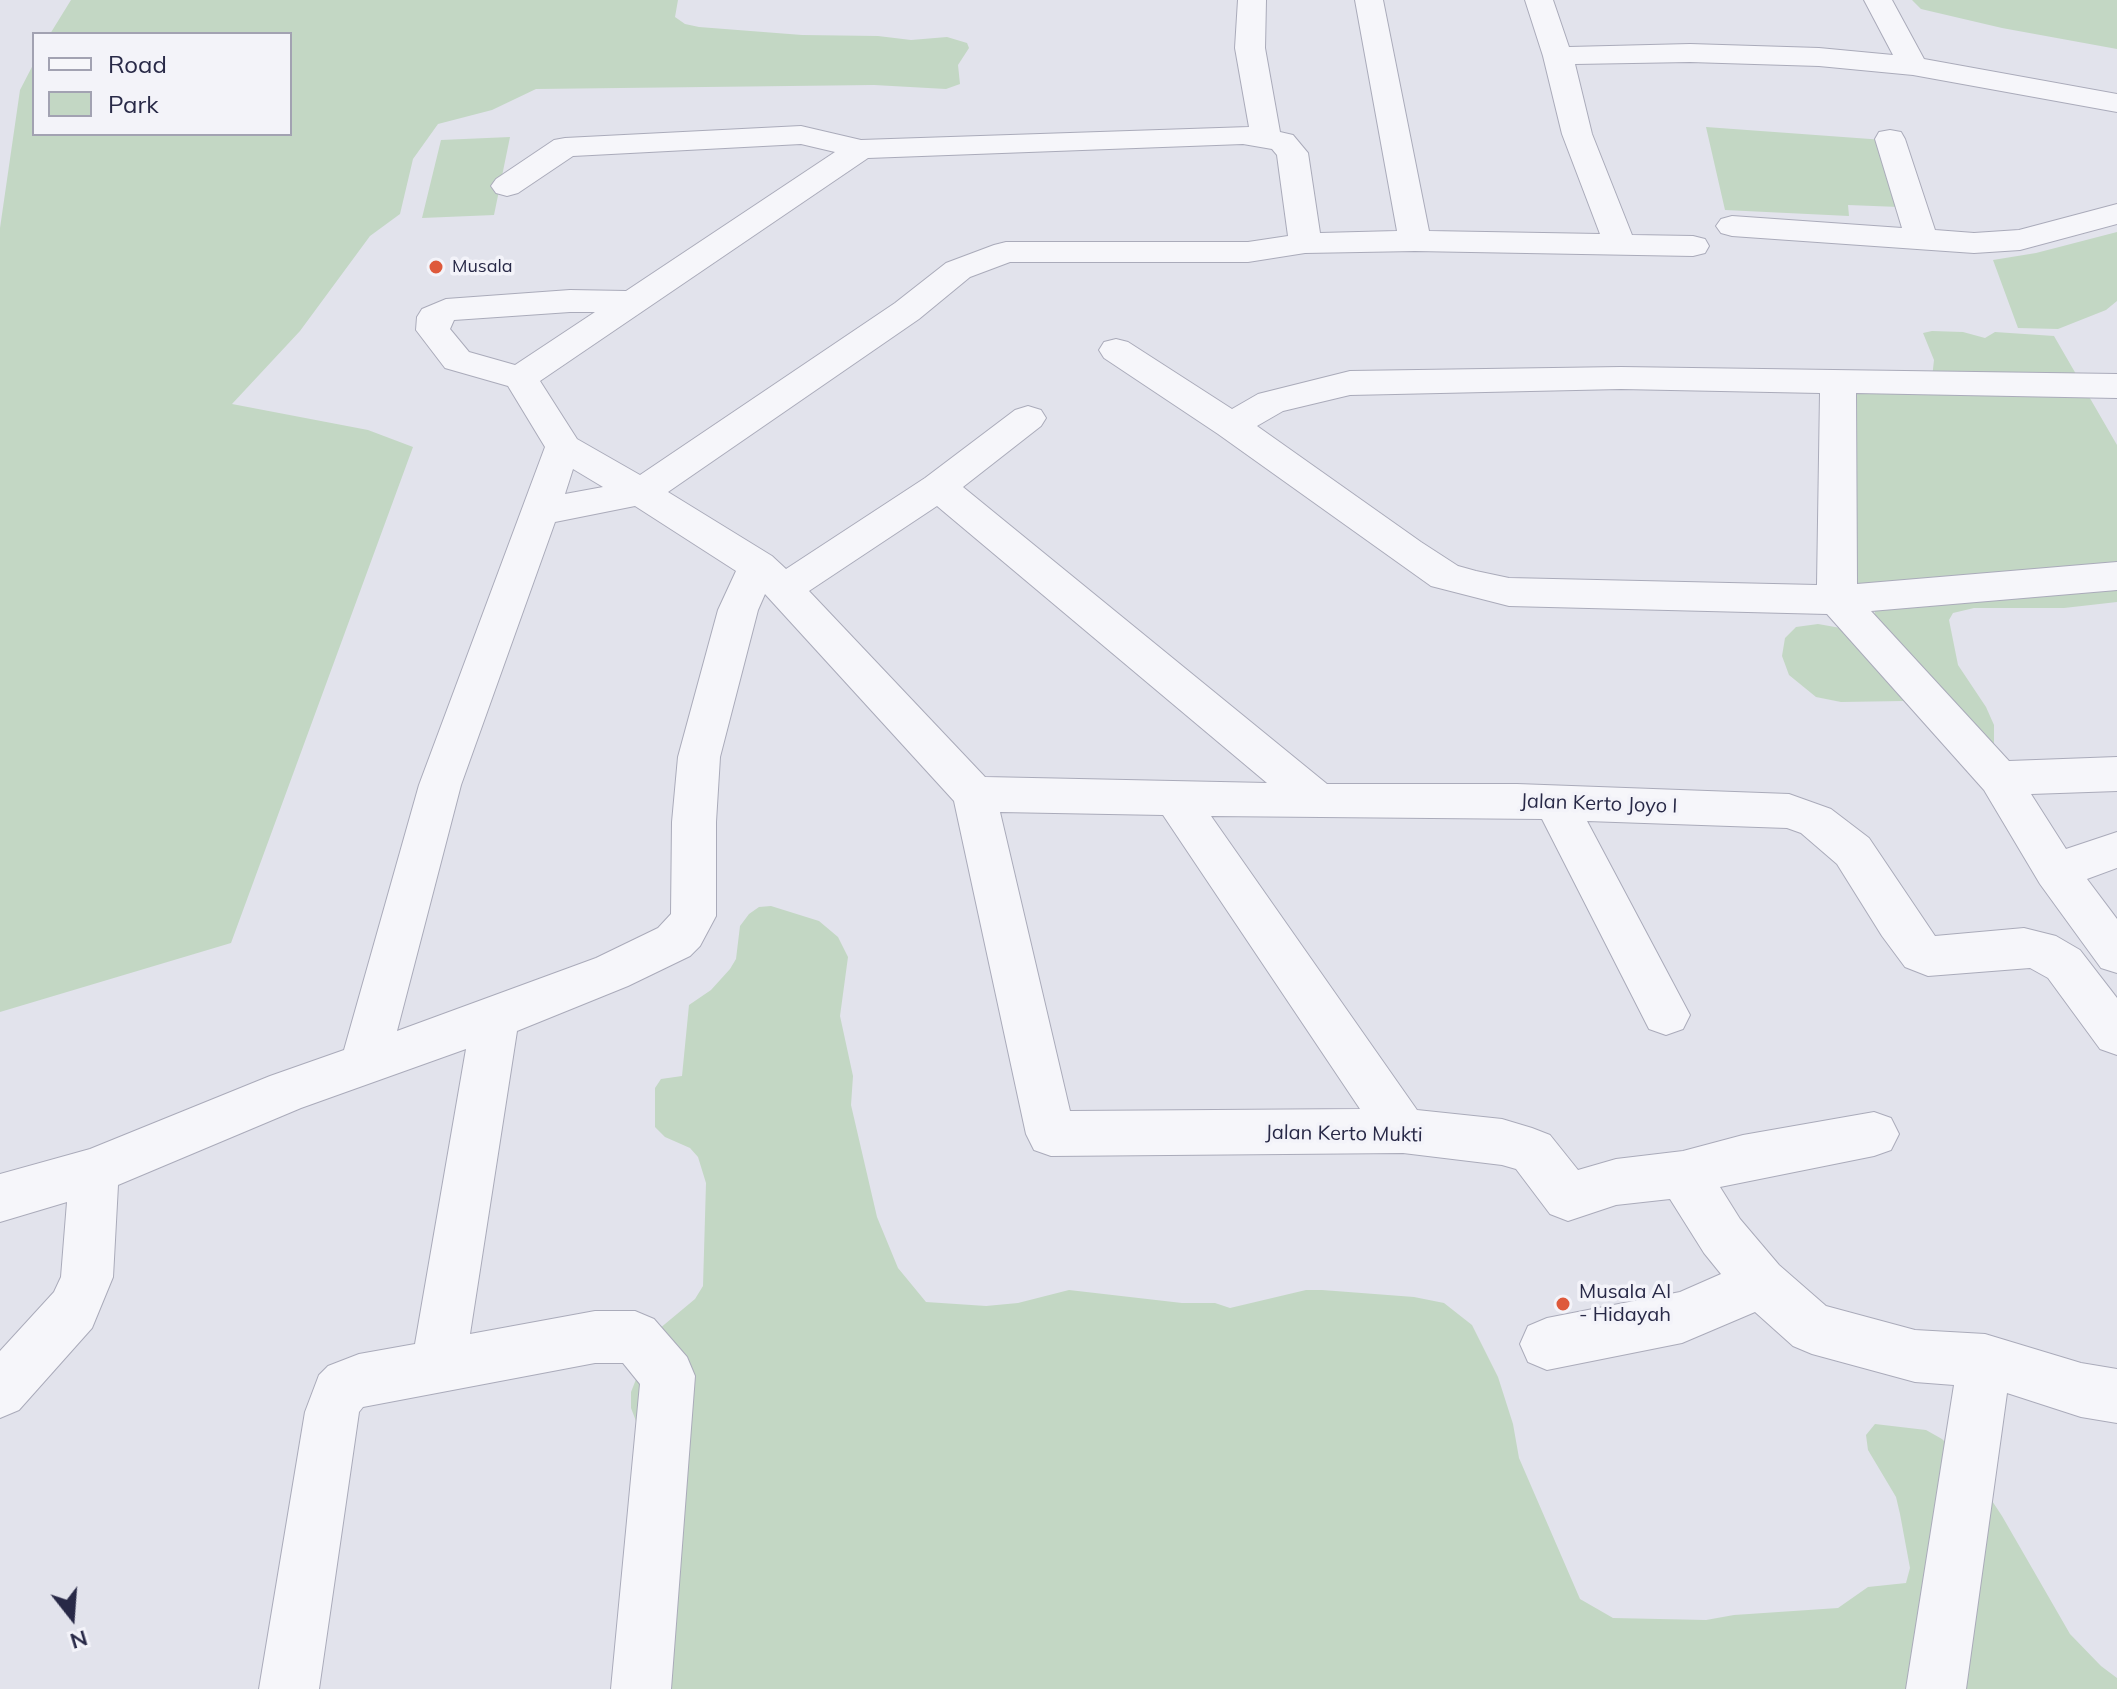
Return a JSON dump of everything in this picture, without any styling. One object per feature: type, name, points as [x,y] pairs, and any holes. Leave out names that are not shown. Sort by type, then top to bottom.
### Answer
[{"type":"street","points":[[1232,0],[1252,0],[1250,48],[1266,138]]},
{"type":"street","points":[[1369,0],[1415,241]]},
{"type":"street","points":[[1539,0],[1558,56],[1577,134],[1620,245]]},
{"type":"street","points":[[1878,0],[1913,66]]},
{"type":"street","points":[[1558,56],[1690,53],[1819,57],[1913,66],[2117,103]]},
{"type":"street","points":[[507,186],[565,147],[801,135],[861,149],[1243,135],[1282,142],[1292,153],[1305,243]]},
{"type":"street","points":[[1890,139],[1922,240]]},
{"type":"street","points":[[520,378],[861,149]]},
{"type":"street","points":[[1732,226],[1974,243],[2020,240],[2117,214]]},
{"type":"street","points":[[540,512],[641,492],[907,311],[958,270],[1006,252],[1248,252],[1305,243],[1415,241],[1693,246]]},
{"type":"street","points":[[635,302],[481,306],[446,310],[434,317],[433,330],[457,360],[520,378],[563,447],[641,492],[771,578],[974,794]]},
{"type":"street","points":[[1116,350],[1231,425],[1407,552],[1445,576],[1476,585],[1509,592],[1837,600],[2117,576]]},
{"type":"street","points":[[1231,425],[1271,402],[1350,383],[1621,378],[2117,386]]},
{"type":"street","points":[[1838,381],[1837,600],[1999,778],[2056,871],[2117,954]]},
{"type":"street","points":[[0,1198],[94,1171],[287,1091],[495,1018],[674,942],[693,916],[694,822],[699,757],[738,610],[771,578],[938,487],[1028,418]]},
{"type":"street","points":[[364,1064],[440,785],[563,447]]},
{"type":"street","points":[[938,487],[1318,801]]},
{"type":"street","points":[[1999,778],[2117,774]]},
{"type":"street","name":"Jalan Kerto Joyo I","points":[[974,794],[1555,802],[1789,811],[1816,821],[1853,851],[1898,923],[1921,953],[1928,956],[2024,947],[2040,950],[2064,964],[2117,1034]]},
{"type":"street","name":"Jalan Kerto Mukti","points":[[974,794],[1051,1134],[1403,1131],[1502,1142],[1532,1151],[1568,1197],[1616,1182],[1683,1174]]},
{"type":"street","points":[[1174,797],[1403,1131]]},
{"type":"street","points":[[1555,802],[1666,1015]]},
{"type":"street","points":[[2056,871],[2117,850]]},
{"type":"street","points":[[438,1365],[495,1018]]},
{"type":"street","points":[[1874,1134],[1743,1158],[1683,1174],[1722,1236],[1761,1283],[1812,1328],[1915,1356],[1985,1360],[2081,1390],[2117,1396]]},
{"type":"street","points":[[0,1391],[73,1310],[87,1277],[94,1171]]},
{"type":"street","points":[[1547,1344],[1682,1317],[1761,1283]]},
{"type":"street","points":[[289,1689],[334,1401],[347,1385],[595,1337],[635,1337],[668,1376],[641,1689]]},
{"type":"street","points":[[1936,1689],[1985,1360]]},
{"type":"green space","points":[[71,0],[678,0],[675,17],[685,24],[699,27],[911,40],[947,37],[967,43],[969,48],[958,65],[960,84],[946,89],[874,85],[536,89],[492,110],[438,124],[413,159],[400,214],[370,236],[300,331],[232,404],[368,430],[413,447],[231,943],[0,1012],[0,228],[20,90],[32,67],[32,136],[292,136],[292,32],[51,32]]},
{"type":"green space","points":[[1912,0],[2117,0],[2117,49],[2002,28],[1921,9]]},
{"type":"green space","points":[[1706,127],[1884,140],[1899,207],[1848,205],[1849,216],[1725,210]]},
{"type":"green space","points":[[510,137],[494,215],[422,218],[441,140]]},
{"type":"green space","points":[[2117,232],[2117,301],[2106,310],[2058,329],[2018,328],[1993,260],[2036,253]]},
{"type":"green space","points":[[1963,332],[1985,338],[1995,332],[2054,336],[2117,445],[2117,602],[2064,608],[1974,608],[1953,613],[1949,620],[1958,665],[1986,707],[1994,725],[1994,744],[1990,751],[1903,701],[1841,702],[1816,697],[1789,675],[1782,656],[1785,638],[1796,627],[1818,624],[1852,630],[1874,625],[1875,609],[1836,559],[1838,391],[1932,378],[1934,360],[1923,333]]},
{"type":"green space","points":[[771,906],[819,921],[838,937],[848,957],[840,1016],[853,1076],[851,1105],[877,1217],[898,1268],[926,1302],[986,1306],[1018,1303],[1069,1290],[1182,1303],[1215,1303],[1230,1308],[1306,1290],[1322,1290],[1414,1297],[1444,1303],[1472,1325],[1498,1377],[1513,1424],[1519,1458],[1580,1599],[1613,1618],[1706,1620],[1734,1615],[1838,1608],[1868,1587],[1906,1583],[1910,1568],[1896,1497],[1868,1450],[1866,1435],[1875,1424],[1926,1430],[1942,1439],[1969,1466],[2002,1516],[2070,1634],[2117,1678],[2117,1689],[667,1689],[639,1429],[631,1408],[631,1392],[659,1329],[695,1299],[703,1286],[706,1183],[698,1157],[690,1148],[665,1137],[655,1127],[655,1088],[661,1079],[682,1076],[689,1005],[711,990],[730,969],[736,959],[740,926],[749,914],[759,907]]},
{"type":"place","name":"Musala","points":[[436,267]]},
{"type":"place","name":"Musala Al - Hidayah","points":[[1563,1304]]}]
